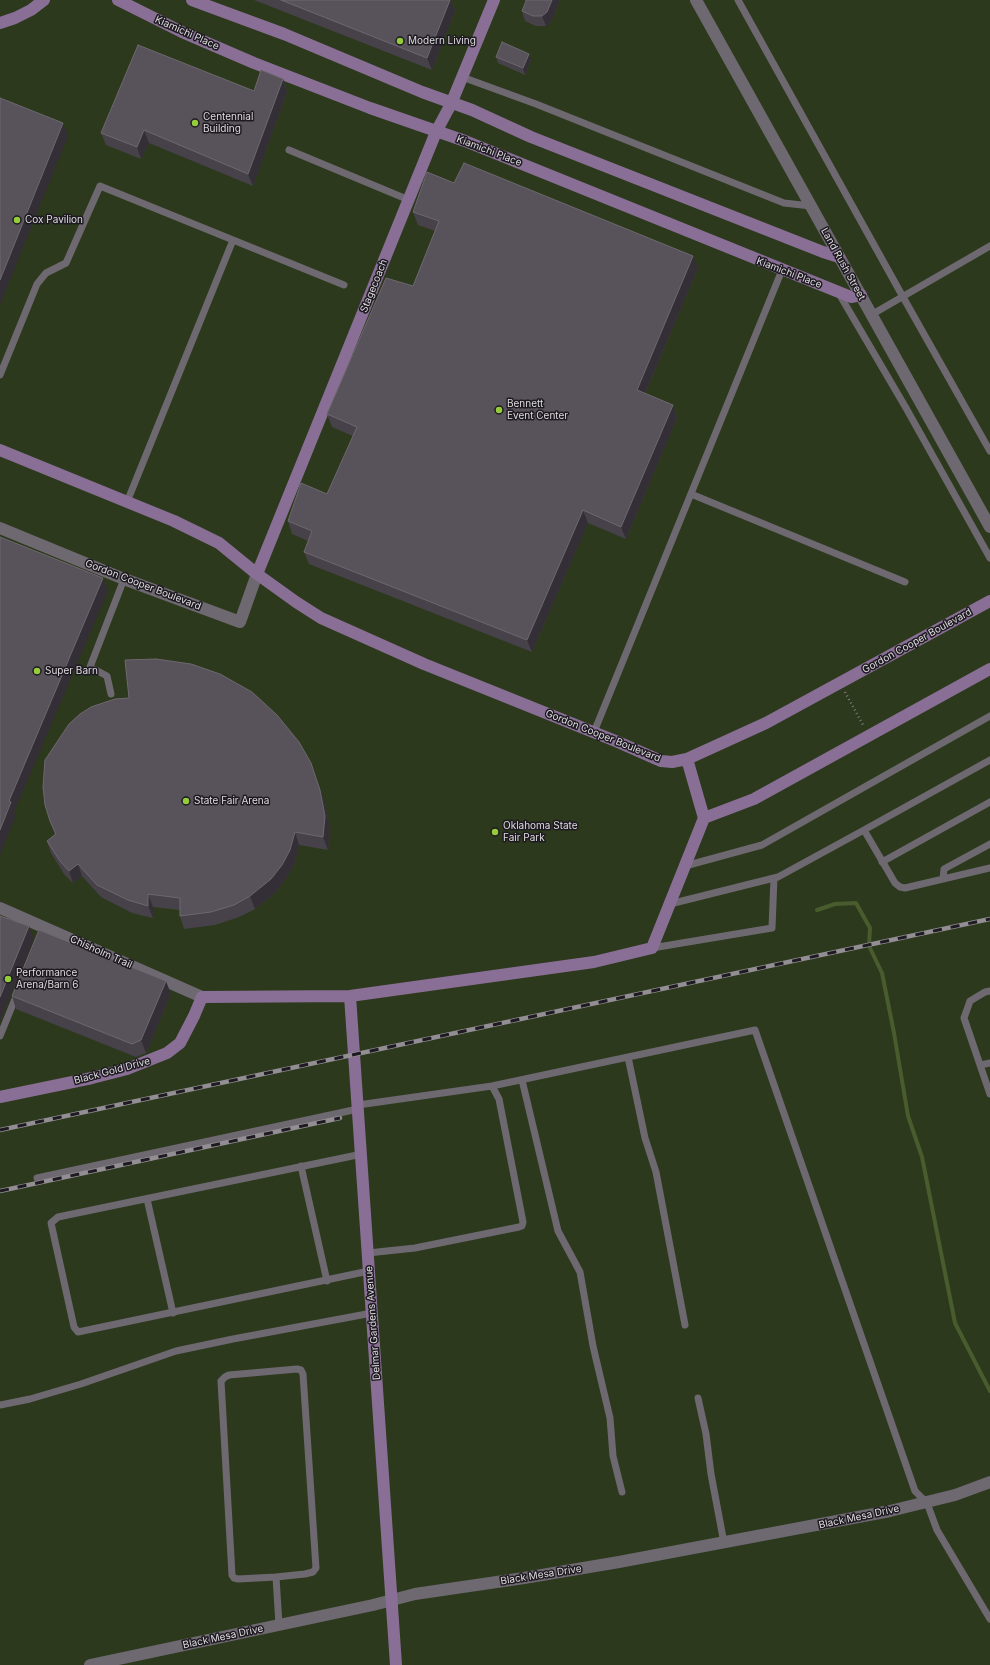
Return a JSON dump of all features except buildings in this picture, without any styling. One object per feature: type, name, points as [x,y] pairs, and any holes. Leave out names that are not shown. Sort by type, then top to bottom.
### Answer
[{"type":"street","points":[[0,23],[32,10],[44,0]]},
{"type":"street","name":"Kiamichi Place","points":[[118,0],[182,32],[254,62],[436,132],[465,141],[851,297],[860,295]]},
{"type":"street","points":[[192,0],[284,34],[451,104],[472,110],[532,137],[839,257]]},
{"type":"street","name":"Stagecoach","points":[[257,574],[436,132],[451,104],[494,0]]},
{"type":"street","name":"Land Rush Street","points":[[696,0],[990,528]]},
{"type":"street","name":"Gordon Cooper Boulevard","points":[[0,450],[174,521],[219,543],[257,574],[321,618],[424,664],[594,732],[661,761],[672,762],[687,759],[766,723],[990,601]]},
{"type":"street","name":"Gordon Cooper Boulevard","points":[[0,528],[124,579],[240,622],[257,574]]},
{"type":"street","points":[[704,818],[754,799],[870,736],[990,668]]},
{"type":"street","points":[[202,997],[350,996],[594,962],[652,948],[704,818],[687,759]]},
{"type":"street","name":"Chisholm Trail","points":[[0,908],[42,930],[202,997]]},
{"type":"street","name":"Delmar Gardens Avenue","points":[[350,996],[396,1665]]},
{"type":"street","name":"Black Gold Drive","points":[[0,1097],[120,1071],[167,1053],[180,1043],[202,997]]},
{"type":"street","name":"Black Mesa Drive","points":[[90,1665],[279,1625],[415,1594],[531,1577],[724,1543],[927,1502],[955,1495],[990,1482]]},
{"type":"lane","points":[[738,0],[902,297],[990,451]]},
{"type":"lane","points":[[462,76],[784,203],[811,206]]},
{"type":"lane","points":[[289,150],[409,200]]},
{"type":"lane","points":[[0,375],[37,284],[46,273],[66,263],[100,186],[344,285]]},
{"type":"lane","points":[[127,502],[233,240]]},
{"type":"lane","points":[[871,315],[990,246]]},
{"type":"lane","points":[[594,732],[782,270]]},
{"type":"lane","points":[[838,292],[906,408],[990,558]]},
{"type":"lane","points":[[691,494],[906,582]]},
{"type":"lane","points":[[111,694],[107,676],[90,667],[124,579]]},
{"type":"lane","points":[[685,866],[762,845],[990,716]]},
{"type":"lane","points":[[670,904],[774,878],[990,760]]},
{"type":"lane","points":[[882,862],[990,802]]},
{"type":"lane","points":[[864,830],[895,884],[900,887],[905,888],[990,868]]},
{"type":"lane","points":[[942,879],[944,869],[990,844]]},
{"type":"lane","points":[[652,948],[772,928],[774,878]]},
{"type":"lane","points":[[0,1036],[20,985]]},
{"type":"lane","points":[[990,991],[985,992],[970,1001],[964,1018],[990,1094]]},
{"type":"lane","points":[[36,1178],[358,1107],[492,1086],[755,1030],[915,1491],[927,1502],[937,1530],[990,1619]]},
{"type":"lane","points":[[628,1057],[645,1138],[656,1172],[685,1325]]},
{"type":"lane","points":[[981,1065],[990,1063]]},
{"type":"lane","points":[[522,1080],[558,1231],[580,1272],[593,1346],[610,1418],[613,1456],[622,1492]]},
{"type":"lane","points":[[368,1253],[415,1248],[522,1226],[524,1222],[499,1100],[492,1086]]},
{"type":"lane","points":[[362,1154],[58,1217],[51,1223],[73,1320],[78,1332],[369,1271]]},
{"type":"lane","points":[[300,1166],[327,1281]]},
{"type":"lane","points":[[147,1199],[173,1313]]},
{"type":"lane","points":[[0,1405],[30,1399],[82,1384],[176,1351],[372,1313]]},
{"type":"lane","points":[[297,1369],[301,1370],[303,1374],[316,1568],[313,1572],[305,1574],[276,1576],[238,1579],[234,1578],[232,1575],[221,1381],[225,1376],[229,1375],[297,1369]]},
{"type":"lane","points":[[698,1398],[706,1434],[711,1474],[724,1543]]},
{"type":"lane","points":[[276,1576],[279,1625]]},
{"type":"path","points":[[840,683],[870,736]]},
{"type":"green space","name":"Oklahoma State Fair Park","points":[[0,0],[990,0],[990,1665],[0,1665]]},
{"type":"waterway","points":[[817,910],[835,904],[856,903],[870,928],[869,946],[882,973],[908,1116],[922,1157],[955,1323],[990,1391]]},
{"type":"railway","points":[[0,1130],[990,919]]},
{"type":"railway","points":[[0,1191],[340,1118]]},
{"type":"place","name":"Modern Living","points":[[400,41]]},
{"type":"place","name":"Centennial Building","points":[[195,123]]},
{"type":"place","name":"Cox Pavilion","points":[[17,220]]},
{"type":"place","name":"Bennett Event Center","points":[[499,410]]},
{"type":"place","name":"Super Barn","points":[[37,671]]},
{"type":"place","name":"State Fair Arena","points":[[186,801]]},
{"type":"place","name":"Oklahoma State Fair Park","points":[[495,832]]},
{"type":"place","name":"Performance Arena/Barn 6","points":[[8,979]]}]
